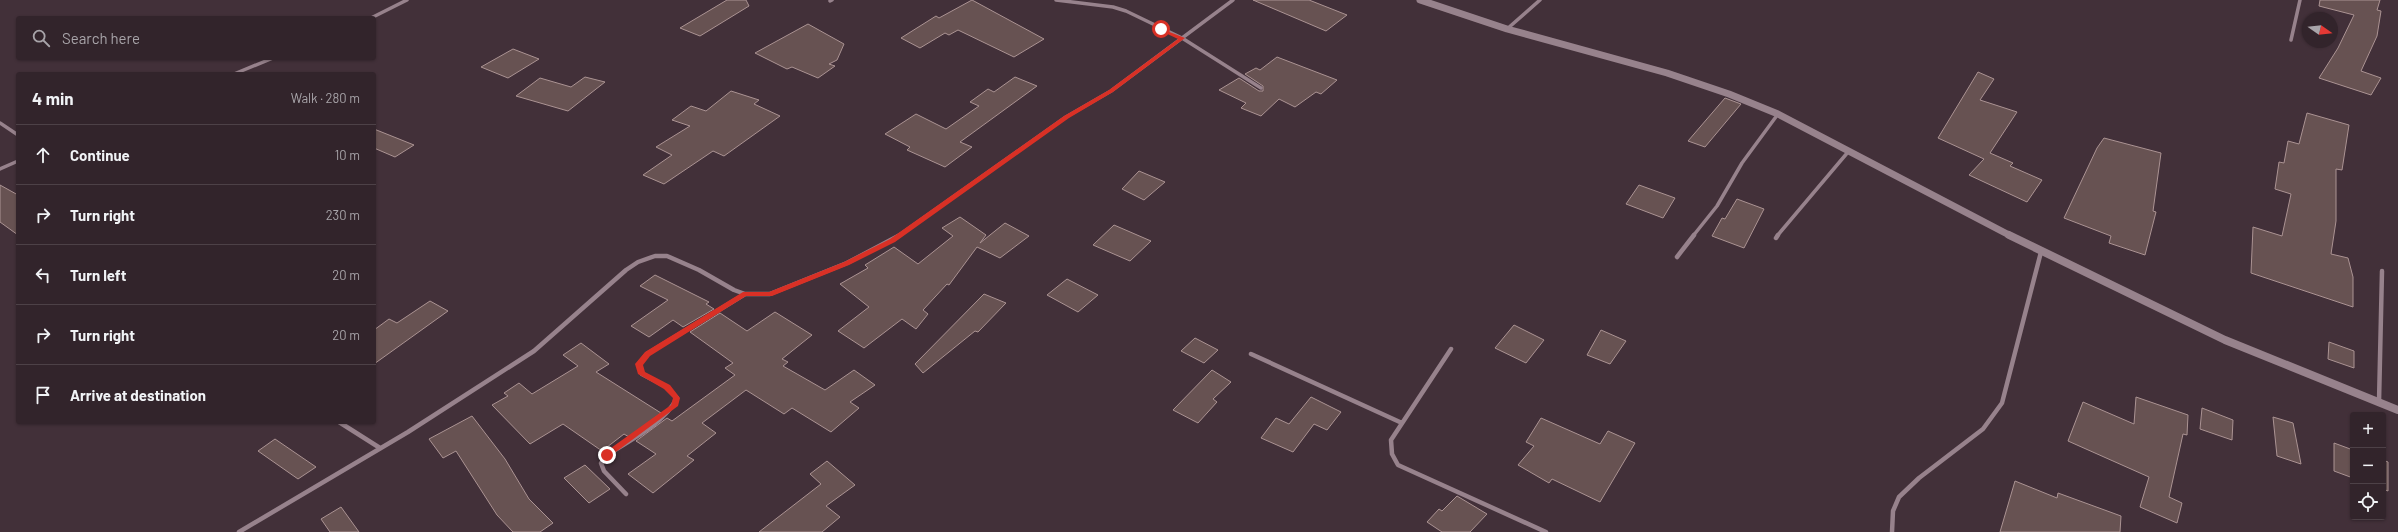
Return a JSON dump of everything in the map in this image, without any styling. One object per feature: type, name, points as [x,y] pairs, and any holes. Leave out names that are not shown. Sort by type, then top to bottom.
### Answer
[{"type":"main road","points":[[1420,0],[1508,29],[1667,73],[1729,94],[1778,114],[2041,252],[2225,340],[2398,410]]},
{"type":"street","points":[[375,16],[407,0]]},
{"type":"street","points":[[1056,0],[1113,7],[1182,38],[1261,88]]},
{"type":"street","points":[[239,532],[380,448],[534,351],[626,270],[638,262],[655,256],[667,256],[679,260],[734,290],[745,294],[770,294],[846,263],[893,240],[1066,117],[1111,91],[1233,0]]},
{"type":"street","points":[[1508,29],[1540,0]]},
{"type":"street","points":[[2290,40],[2300,0]]},
{"type":"street","points":[[239,72],[268,60]]},
{"type":"street","points":[[1677,257],[1718,206],[1742,163],[1778,114]]},
{"type":"street","points":[[0,123],[16,134]]},
{"type":"street","points":[[1776,238],[1848,152]]},
{"type":"street","points":[[0,169],[16,162]]},
{"type":"street","points":[[1892,532],[1893,511],[1899,497],[1919,478],[1983,429],[2002,403],[2041,252]]},
{"type":"street","points":[[2379,403],[2382,271]]},
{"type":"street","points":[[626,494],[604,471],[601,463],[607,455],[664,416],[674,406],[677,398],[667,387],[642,374],[639,364],[647,354],[745,294]]},
{"type":"street","points":[[1451,349],[1391,440],[1392,454],[1398,464],[1546,532]]},
{"type":"street","points":[[1251,354],[1402,423]]},
{"type":"street","points":[[342,424],[380,448]]},
{"type":"building","points":[[727,0],[746,0],[749,6],[700,36],[680,28]]},
{"type":"building","points":[[972,0],[1044,39],[1014,57],[958,30],[949,35],[945,33],[920,48],[901,38],[936,16],[939,18]]},
{"type":"building","points":[[1253,0],[1309,0],[1347,15],[1326,31]]},
{"type":"building","points":[[2320,0],[2380,0],[2377,10],[2381,11],[2377,36],[2361,71],[2381,78],[2371,95],[2319,78],[2338,48],[2354,15],[2319,6]]},
{"type":"building","points":[[808,24],[844,44],[837,60],[829,64],[835,66],[818,78],[792,67],[787,69],[755,53]]},
{"type":"building","points":[[513,49],[539,59],[508,78],[481,67]]},
{"type":"building","points":[[1277,57],[1337,80],[1321,94],[1316,92],[1295,107],[1279,99],[1261,116],[1241,108],[1246,103],[1219,90],[1239,78],[1259,91],[1263,91],[1263,86],[1245,74],[1256,68],[1260,70]]},
{"type":"building","points":[[1978,72],[1994,79],[1980,100],[2017,112],[1990,153],[2013,163],[2010,166],[2042,180],[2027,202],[1969,175],[1984,159],[1938,138]]},
{"type":"building","points":[[585,77],[605,82],[568,111],[516,96],[540,78],[571,87]]},
{"type":"building","points":[[1015,77],[1037,86],[960,142],[972,147],[945,167],[907,150],[910,147],[885,134],[916,114],[946,129],[979,106],[970,102],[988,89],[994,92]]},
{"type":"building","points":[[731,91],[759,100],[754,104],[780,116],[724,156],[713,151],[664,184],[643,175],[672,155],[656,147],[690,126],[672,120],[691,106],[706,111]]},
{"type":"building","points":[[1725,98],[1741,104],[1705,147],[1688,141]]},
{"type":"building","points":[[2307,113],[2349,125],[2342,170],[2336,169],[2336,221],[2331,254],[2348,258],[2353,277],[2353,307],[2251,273],[2253,227],[2282,236],[2291,194],[2275,189],[2279,162],[2284,163],[2288,141],[2299,144]]},
{"type":"building","points":[[376,130],[414,145],[395,157],[376,149]]},
{"type":"building","points":[[2104,138],[2161,153],[2153,211],[2156,212],[2145,255],[2109,243],[2111,236],[2064,218],[2097,148]]},
{"type":"building","points":[[1139,171],[1165,182],[1144,200],[1122,189]]},
{"type":"building","points":[[0,185],[16,194],[16,234],[0,222]]},
{"type":"building","points":[[1639,185],[1675,198],[1663,218],[1626,204]]},
{"type":"building","points":[[1737,199],[1764,209],[1744,248],[1712,236],[1722,218],[1725,219]]},
{"type":"building","points":[[960,217],[986,235],[980,243],[1005,223],[1029,236],[1000,258],[977,247],[949,285],[947,284],[923,310],[928,314],[916,329],[902,319],[864,348],[838,331],[869,307],[840,284],[868,268],[865,265],[894,247],[918,264],[953,236],[942,228]]},
{"type":"building","points":[[1114,225],[1151,241],[1130,261],[1093,245]]},
{"type":"building","points":[[655,275],[709,302],[706,304],[714,309],[683,327],[673,320],[649,337],[631,326],[668,300],[640,286]]},
{"type":"building","points":[[1067,279],[1098,295],[1078,312],[1047,295]]},
{"type":"building","points":[[984,294],[1006,303],[978,332],[975,331],[923,373],[915,364]]},
{"type":"building","points":[[430,301],[448,311],[376,363],[376,329],[389,319],[397,323]]},
{"type":"building","points":[[775,312],[812,335],[782,359],[788,362],[783,366],[825,390],[854,370],[875,385],[850,402],[859,408],[831,432],[792,408],[784,414],[746,390],[702,423],[716,433],[687,456],[694,460],[653,493],[628,474],[656,454],[636,441],[667,418],[672,421],[735,375],[725,368],[733,363],[690,332],[720,313],[747,331]]},
{"type":"building","points":[[1514,325],[1544,340],[1526,363],[1495,348]]},
{"type":"building","points":[[1601,330],[1626,341],[1610,364],[1587,355]]},
{"type":"building","points":[[1195,338],[1218,350],[1204,363],[1181,351]]},
{"type":"building","points":[[2329,342],[2354,351],[2354,368],[2328,359]]},
{"type":"building","points":[[581,343],[609,364],[596,372],[661,413],[634,434],[629,437],[624,434],[602,451],[563,424],[530,444],[492,405],[508,396],[504,393],[519,383],[532,394],[578,366],[563,355]]},
{"type":"building","points":[[1212,370],[1231,382],[1213,399],[1217,402],[1198,423],[1173,410]]},
{"type":"building","points":[[1311,397],[1341,412],[1327,430],[1314,424],[1293,452],[1261,438],[1276,418],[1289,424]]},
{"type":"building","points":[[2136,397],[2188,415],[2187,435],[2183,434],[2169,497],[2182,503],[2177,523],[2140,507],[2149,477],[2068,441],[2083,402],[2134,424]]},
{"type":"building","points":[[2202,408],[2233,420],[2232,440],[2200,429]]},
{"type":"building","points":[[472,416],[505,459],[529,499],[553,523],[540,532],[513,532],[497,515],[456,451],[443,458],[429,439]]},
{"type":"building","points":[[2273,417],[2293,423],[2301,464],[2277,456]]},
{"type":"building","points":[[1541,418],[1600,444],[1608,431],[1635,443],[1600,502],[1552,479],[1549,483],[1518,465],[1534,446],[1526,442]]},
{"type":"building","points":[[275,439],[316,467],[298,479],[258,451]]},
{"type":"building","points":[[2334,443],[2350,449],[2350,477],[2334,471]]},
{"type":"building","points":[[827,461],[855,485],[826,506],[840,517],[822,532],[759,532],[821,484],[810,474]]},
{"type":"building","points":[[2386,461],[2388,462],[2388,491],[2386,490]]},
{"type":"building","points":[[585,465],[610,489],[589,503],[564,478]]},
{"type":"building","points":[[2015,481],[2057,498],[2058,493],[2121,516],[2120,532],[2000,532]]},
{"type":"building","points":[[1457,496],[1487,514],[1470,532],[1442,532],[1427,522],[1439,509],[1442,511]]},
{"type":"building","points":[[341,507],[359,532],[330,532],[321,519]]},
{"type":"route","points":[[607,455],[664,416],[674,406],[677,398],[667,387],[642,374],[639,364],[647,354],[745,294],[770,294],[846,263],[893,240],[1066,117],[1111,91],[1182,38],[1161,29]]}]
